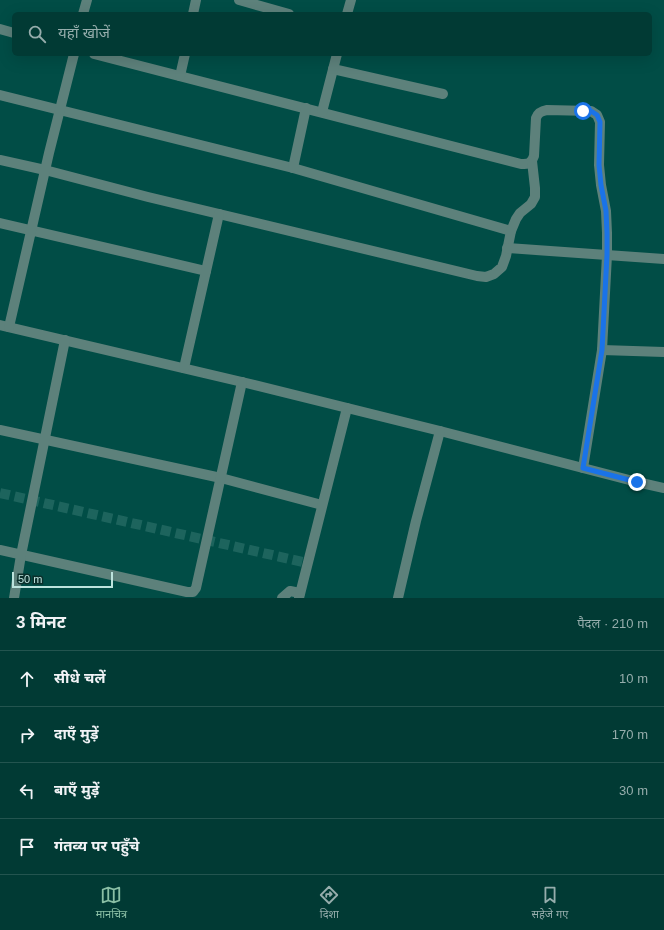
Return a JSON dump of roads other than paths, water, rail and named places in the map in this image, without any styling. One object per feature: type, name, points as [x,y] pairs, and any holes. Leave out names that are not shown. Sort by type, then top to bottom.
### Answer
[{"type":"street","points":[[84,12],[87,0]]},
{"type":"street","points":[[193,12],[196,0]]},
{"type":"street","points":[[239,0],[282,12]]},
{"type":"street","points":[[348,12],[351,0]]},
{"type":"street","points":[[0,29],[12,32]]},
{"type":"street","points":[[74,56],[31,230],[4,326],[242,382],[664,488]]},
{"type":"street","points":[[102,56],[521,164],[528,164],[532,161]]},
{"type":"street","points":[[180,76],[184,56]]},
{"type":"street","points":[[322,112],[336,56]]},
{"type":"street","points":[[333,69],[443,94]]},
{"type":"street","points":[[0,95],[293,168],[511,231]]},
{"type":"street","points":[[293,168],[306,108]]},
{"type":"street","points":[[0,160],[45,170],[148,197],[486,277],[494,274],[502,267],[506,256],[511,231],[516,219],[520,213],[531,204],[535,197],[532,161],[534,156],[536,118],[538,114],[546,110],[591,111],[597,115],[600,122],[599,165],[606,211],[607,255],[602,350],[583,468]]},
{"type":"street","points":[[184,368],[219,214]]},
{"type":"street","points":[[0,223],[206,272]]},
{"type":"street","points":[[507,248],[664,259]]},
{"type":"street","points":[[14,598],[21,555],[65,340]]},
{"type":"street","points":[[602,350],[664,352]]},
{"type":"street","points":[[0,550],[187,592],[193,592],[196,588],[242,382]]},
{"type":"street","points":[[282,598],[290,592],[299,596],[347,408]]},
{"type":"street","points":[[0,430],[221,478],[322,505]]},
{"type":"street","points":[[398,598],[416,521],[440,431]]},
{"type":"tunnel","points":[[0,493],[307,563]]}]
